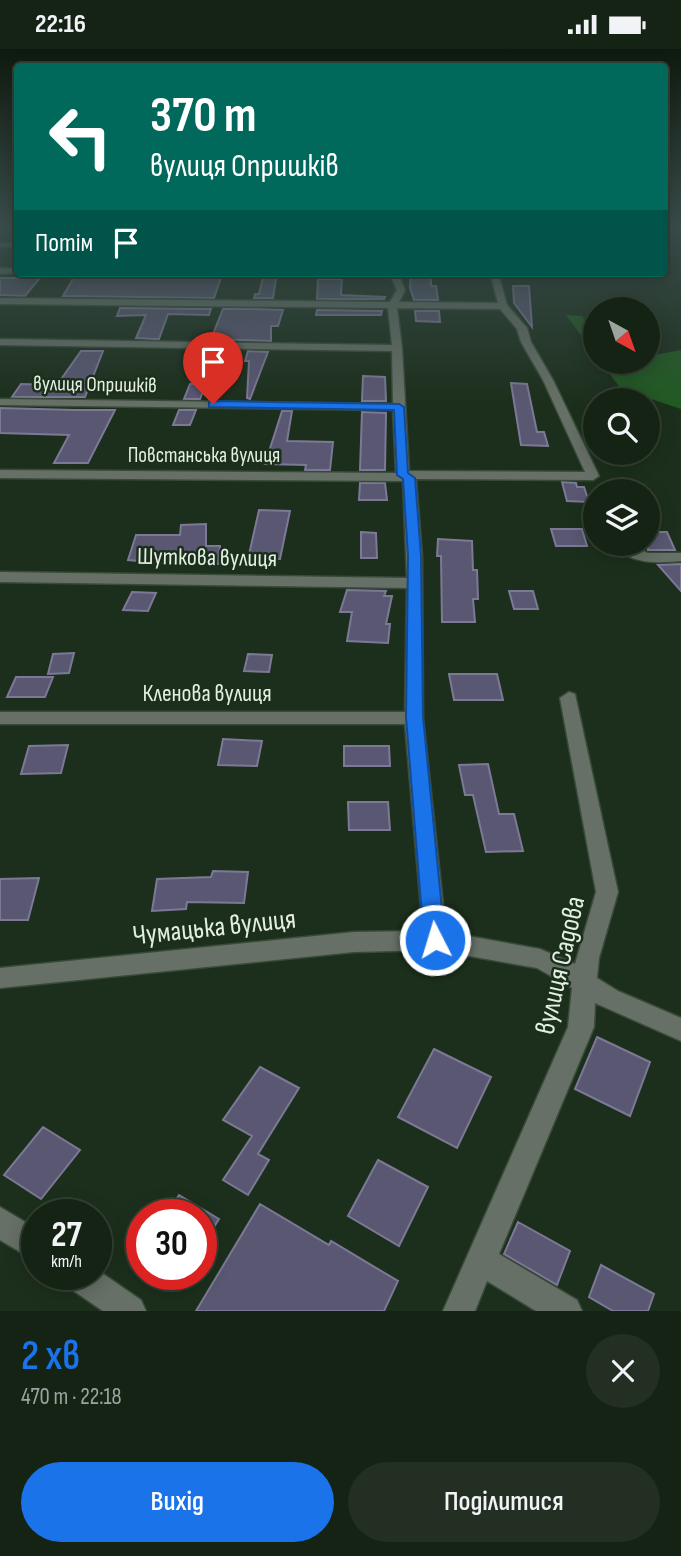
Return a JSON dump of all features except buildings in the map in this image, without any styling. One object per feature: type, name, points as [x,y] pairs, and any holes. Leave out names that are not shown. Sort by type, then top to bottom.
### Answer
[{"type":"street","points":[[400,287],[401,290],[392,306],[414,583],[414,717],[435,940]]},
{"type":"street","points":[[498,287],[503,306],[522,328],[526,342],[548,380],[594,479]]},
{"type":"street","points":[[0,301],[503,306]]},
{"type":"street","points":[[0,342],[397,348]]},
{"type":"street","name":"вулиця Опришків","points":[[0,402],[399,407]]},
{"type":"street","name":"Повстанська вулиця","points":[[0,474],[593,476]]},
{"type":"street","points":[[641,556],[649,559],[681,557]]},
{"type":"street","name":"Шуткова вулиця","points":[[0,577],[414,583]]},
{"type":"street","name":"вулиця Садова","points":[[459,1311],[581,1027],[587,958],[607,892],[569,698]]},
{"type":"street","name":"Кленова вулиця","points":[[0,718],[414,717]]},
{"type":"street","name":"Чумацька вулиця","points":[[0,978],[354,942],[435,940],[540,959],[562,968],[609,999],[681,1030]]},
{"type":"street","points":[[0,1222],[21,1236]]},
{"type":"street","points":[[482,1261],[566,1311]]},
{"type":"street","points":[[99,1290],[130,1311]]},
{"type":"green space","points":[[566,315],[583,317],[583,338]]},
{"type":"green space","points":[[681,350],[681,409],[660,402],[660,388],[620,388],[611,375],[660,375],[660,354]]},
{"type":"route","points":[[213,404],[399,407],[401,460],[403,475],[409,478],[415,556],[414,717],[435,940]]}]
